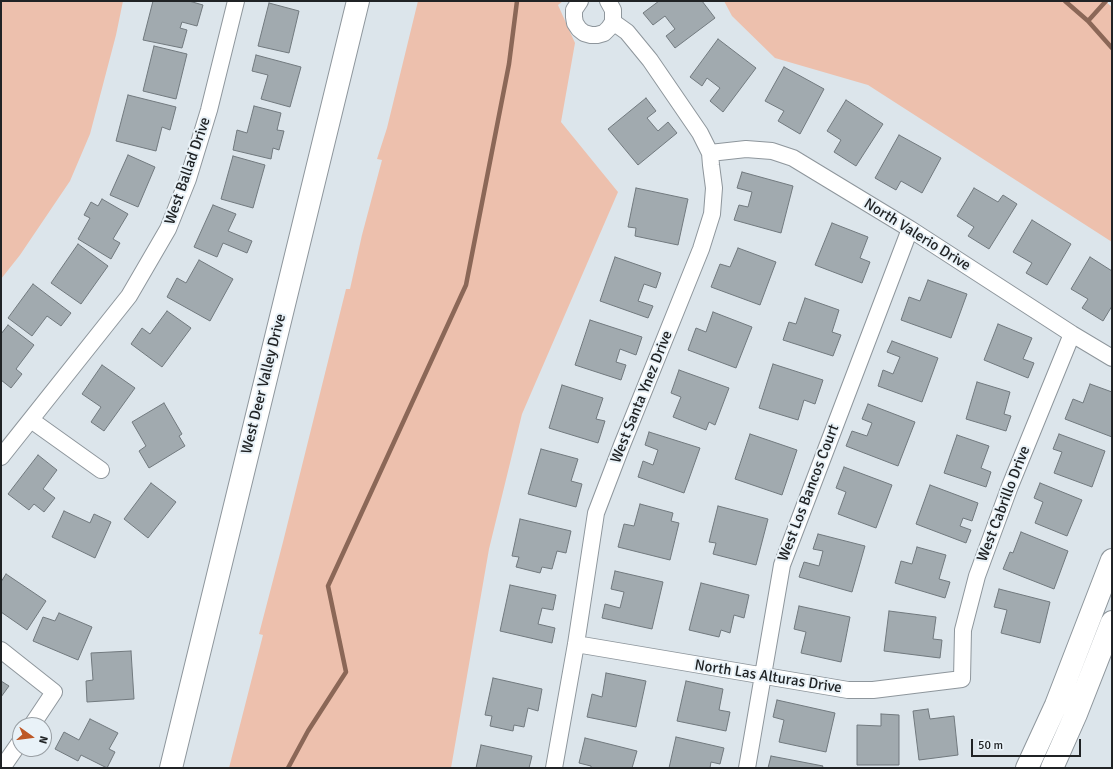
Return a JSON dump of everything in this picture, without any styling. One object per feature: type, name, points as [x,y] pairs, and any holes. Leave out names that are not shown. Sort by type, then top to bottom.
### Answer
[{"type":"street","name":"West Ballad Drive","points":[[1,457],[32,420],[128,296],[168,229],[188,178],[209,110],[236,1]]},
{"type":"street","name":"West Deer Valley Drive","points":[[171,768],[358,1]]},
{"type":"street","points":[[580,1],[574,10],[575,23],[584,33],[591,35],[604,33],[609,28],[612,22],[613,10],[608,1]]},
{"type":"street","points":[[612,22],[627,32],[650,60],[689,115],[710,153]]},
{"type":"street","name":"North Valerio Drive","points":[[710,153],[746,149],[772,151],[793,158],[910,229],[1072,334],[1112,358]]},
{"type":"street","name":"West Santa Ynez Drive","points":[[554,768],[576,644],[596,513],[701,249],[712,214],[714,188],[710,153]]},
{"type":"street","name":"West Los Bancos Court","points":[[747,768],[782,565],[910,229]]},
{"type":"street","name":"West Cabrillo Drive","points":[[962,679],[963,630],[977,576],[1010,486],[1072,334]]},
{"type":"street","points":[[32,420],[101,470]]},
{"type":"street","points":[[1027,768],[1056,705],[1112,560]]},
{"type":"street","points":[[1052,768],[1074,720],[1112,622]]},
{"type":"street","name":"North Las Alturas Drive","points":[[576,644],[848,690],[873,690],[962,679]]},
{"type":"street","points":[[1,650],[54,692],[37,717]]},
{"type":"street","points":[[2,768],[12,754]]},
{"type":"shaded area","points":[[1,1],[123,1],[116,35],[90,134],[70,181],[20,255],[1,279]]},
{"type":"shaded area","points":[[418,1],[563,1],[558,5],[575,43],[561,122],[618,192],[522,414],[489,549],[451,768],[229,768],[263,635],[259,634],[346,289],[350,289],[362,235],[382,160],[377,159],[387,128]]},
{"type":"shaded area","points":[[724,1],[1105,1],[1112,7],[1112,242],[868,85],[775,58],[732,16]]},
{"type":"building","points":[[153,1],[189,1],[203,5],[197,26],[182,22],[180,28],[187,30],[182,48],[143,40]]},
{"type":"building","points":[[659,1],[702,1],[715,18],[675,48],[666,36],[675,29],[665,16],[653,25],[643,13]]},
{"type":"building","points":[[269,3],[299,11],[289,53],[258,46]]},
{"type":"building","points":[[718,39],[756,68],[723,112],[710,101],[720,88],[707,78],[702,86],[690,77]]},
{"type":"building","points":[[154,46],[187,54],[176,99],[143,91]]},
{"type":"building","points":[[256,55],[301,67],[290,107],[261,99],[268,75],[252,71]]},
{"type":"building","points":[[784,67],[824,89],[800,134],[778,121],[784,111],[765,101]]},
{"type":"building","points":[[128,95],[176,107],[170,130],[162,127],[156,151],[116,141]]},
{"type":"building","points":[[646,98],[656,111],[647,118],[658,131],[668,122],[677,133],[638,165],[608,129]]},
{"type":"building","points":[[846,100],[883,124],[856,166],[834,152],[841,140],[827,131]]},
{"type":"building","points":[[254,106],[281,113],[277,130],[284,131],[279,150],[273,148],[271,159],[233,150],[237,130],[247,133]]},
{"type":"building","points":[[899,135],[941,158],[922,193],[901,181],[896,190],[875,178]]},
{"type":"building","points":[[128,155],[155,167],[138,207],[110,195]]},
{"type":"building","points":[[233,156],[265,165],[253,208],[221,199]]},
{"type":"building","points":[[742,172],[793,186],[781,233],[734,220],[739,205],[748,207],[752,192],[737,188]]},
{"type":"building","points":[[636,188],[688,199],[678,245],[635,236],[636,228],[628,227]]},
{"type":"building","points":[[974,188],[998,202],[1003,195],[1017,204],[989,249],[968,236],[974,227],[957,216]]},
{"type":"building","points":[[102,199],[128,214],[113,239],[120,243],[111,259],[78,239],[90,218],[84,215],[91,202],[98,206]]},
{"type":"building","points":[[213,205],[236,214],[228,231],[252,241],[247,253],[223,243],[217,257],[194,247]]},
{"type":"building","points":[[1032,220],[1071,244],[1047,285],[1026,273],[1032,263],[1013,252]]},
{"type":"building","points":[[832,223],[868,237],[860,258],[870,262],[862,283],[815,265]]},
{"type":"building","points":[[78,244],[108,266],[81,304],[51,283]]},
{"type":"building","points":[[738,248],[776,262],[760,305],[711,287],[720,264],[730,267]]},
{"type":"building","points":[[615,257],[661,273],[656,288],[644,284],[638,301],[653,306],[648,318],[600,301]]},
{"type":"building","points":[[1090,257],[1112,271],[1112,306],[1103,321],[1082,308],[1088,299],[1071,289]]},
{"type":"building","points":[[199,260],[233,279],[210,321],[167,297],[177,278],[186,283]]},
{"type":"building","points":[[928,280],[967,294],[951,338],[901,320],[909,297],[920,301]]},
{"type":"building","points":[[33,284],[71,313],[61,326],[47,316],[32,336],[8,318]]},
{"type":"building","points":[[805,298],[839,310],[832,332],[841,335],[833,356],[783,340],[789,322],[796,324]]},
{"type":"building","points":[[167,311],[191,328],[162,367],[131,344],[142,328],[150,334]]},
{"type":"building","points":[[713,312],[752,327],[736,368],[688,350],[696,328],[706,332]]},
{"type":"building","points":[[590,320],[642,337],[636,355],[620,349],[616,362],[626,365],[621,380],[575,365]]},
{"type":"building","points":[[998,324],[1032,338],[1023,359],[1034,363],[1028,378],[984,360]]},
{"type":"building","points":[[8,325],[34,345],[16,369],[22,374],[11,388],[1,380],[1,334]]},
{"type":"building","points":[[892,341],[938,358],[922,402],[878,386],[883,370],[893,374],[900,357],[887,352]]},
{"type":"building","points":[[773,364],[823,380],[815,404],[804,400],[798,420],[759,408]]},
{"type":"building","points":[[102,365],[135,388],[104,431],[91,422],[101,407],[82,394]]},
{"type":"building","points":[[679,370],[729,388],[715,425],[709,422],[706,430],[673,417],[681,397],[671,393]]},
{"type":"building","points":[[977,382],[1010,392],[1004,414],[1011,416],[1006,431],[966,419]]},
{"type":"building","points":[[1090,384],[1112,392],[1112,437],[1065,419],[1073,399],[1083,403]]},
{"type":"building","points":[[562,385],[603,398],[596,419],[605,421],[598,443],[549,428]]},
{"type":"building","points":[[164,403],[182,434],[179,436],[185,446],[149,468],[139,451],[146,446],[132,422]]},
{"type":"building","points":[[868,404],[915,422],[898,466],[846,446],[852,431],[867,436],[872,423],[862,419]]},
{"type":"building","points":[[649,432],[700,448],[684,493],[638,477],[643,461],[653,465],[658,450],[645,445]]},
{"type":"building","points":[[750,434],[797,450],[782,495],[735,479]]},
{"type":"building","points":[[1059,434],[1105,451],[1092,487],[1054,473],[1062,452],[1053,449]]},
{"type":"building","points":[[957,435],[989,446],[981,468],[991,472],[986,487],[944,473]]},
{"type":"building","points":[[541,449],[578,459],[571,481],[582,484],[576,507],[528,494]]},
{"type":"building","points":[[38,455],[57,470],[43,489],[55,498],[44,512],[34,504],[29,510],[8,494]]},
{"type":"building","points":[[844,467],[892,485],[876,528],[838,514],[846,492],[836,488]]},
{"type":"building","points":[[151,483],[176,502],[148,538],[124,519]]},
{"type":"building","points":[[1040,483],[1082,500],[1067,536],[1035,523],[1043,502],[1034,498]]},
{"type":"building","points":[[930,485],[978,503],[972,521],[963,518],[960,526],[971,530],[966,543],[916,524]]},
{"type":"building","points":[[640,504],[673,513],[671,521],[679,523],[670,560],[618,547],[624,524],[634,526]]},
{"type":"building","points":[[718,506],[768,519],[756,565],[713,554],[716,543],[709,542]]},
{"type":"building","points":[[64,511],[90,523],[94,514],[111,522],[95,558],[52,537]]},
{"type":"building","points":[[520,519],[571,531],[566,553],[557,551],[552,569],[542,567],[540,573],[516,567],[519,557],[512,556]]},
{"type":"building","points":[[1021,532],[1068,551],[1054,589],[1003,569],[1010,552],[1013,553]]},
{"type":"building","points":[[818,534],[865,546],[852,592],[799,577],[804,562],[819,566],[823,551],[813,549]]},
{"type":"building","points":[[917,547],[946,555],[939,579],[950,582],[945,598],[895,583],[901,561],[912,564]]},
{"type":"building","points":[[615,571],[663,582],[652,629],[602,618],[605,604],[620,608],[624,592],[611,589]]},
{"type":"building","points":[[6,574],[46,601],[27,630],[1,612],[1,582]]},
{"type":"building","points":[[701,583],[749,595],[744,618],[734,615],[730,633],[721,630],[719,637],[689,630]]},
{"type":"building","points":[[510,585],[556,595],[553,610],[542,608],[538,624],[555,628],[552,643],[500,631]]},
{"type":"building","points":[[999,589],[1050,602],[1040,643],[1001,633],[1007,610],[994,607]]},
{"type":"building","points":[[799,606],[850,617],[841,662],[801,653],[806,632],[794,629]]},
{"type":"building","points":[[889,611],[936,617],[933,639],[942,640],[940,658],[884,651]]},
{"type":"building","points":[[59,613],[92,627],[78,660],[33,641],[43,617],[55,621]]},
{"type":"building","points":[[131,651],[134,699],[87,702],[86,681],[93,680],[91,653]]},
{"type":"building","points":[[606,673],[646,681],[636,727],[587,717],[592,694],[602,697]]},
{"type":"building","points":[[493,678],[542,689],[538,711],[528,708],[524,727],[514,725],[513,731],[490,726],[492,716],[485,715]]},
{"type":"building","points":[[1,681],[9,686],[1,697]]},
{"type":"building","points":[[686,681],[723,689],[719,710],[730,712],[726,731],[677,721]]},
{"type":"building","points":[[777,700],[835,713],[826,752],[779,742],[784,720],[773,717]]},
{"type":"building","points":[[928,709],[930,719],[954,716],[958,755],[919,760],[913,711]]},
{"type":"building","points":[[881,714],[899,715],[899,765],[857,765],[857,725],[881,726]]},
{"type":"building","points":[[90,719],[118,733],[109,749],[115,752],[107,768],[81,755],[78,761],[55,749],[64,732],[79,740]]},
{"type":"building","points":[[676,737],[724,748],[720,764],[711,762],[710,768],[669,768]]},
{"type":"building","points":[[585,738],[637,751],[632,768],[591,768],[591,766],[579,763]]},
{"type":"building","points":[[481,745],[532,756],[529,768],[476,768]]},
{"type":"building","points":[[771,756],[823,766],[822,768],[768,768]]},
{"type":"waterway","points":[[288,768],[308,731],[346,672],[328,586],[466,285],[509,64],[517,1]]},
{"type":"waterway","points":[[1065,1],[1088,21],[1112,48]]},
{"type":"waterway","points":[[1088,21],[1106,1]]}]
